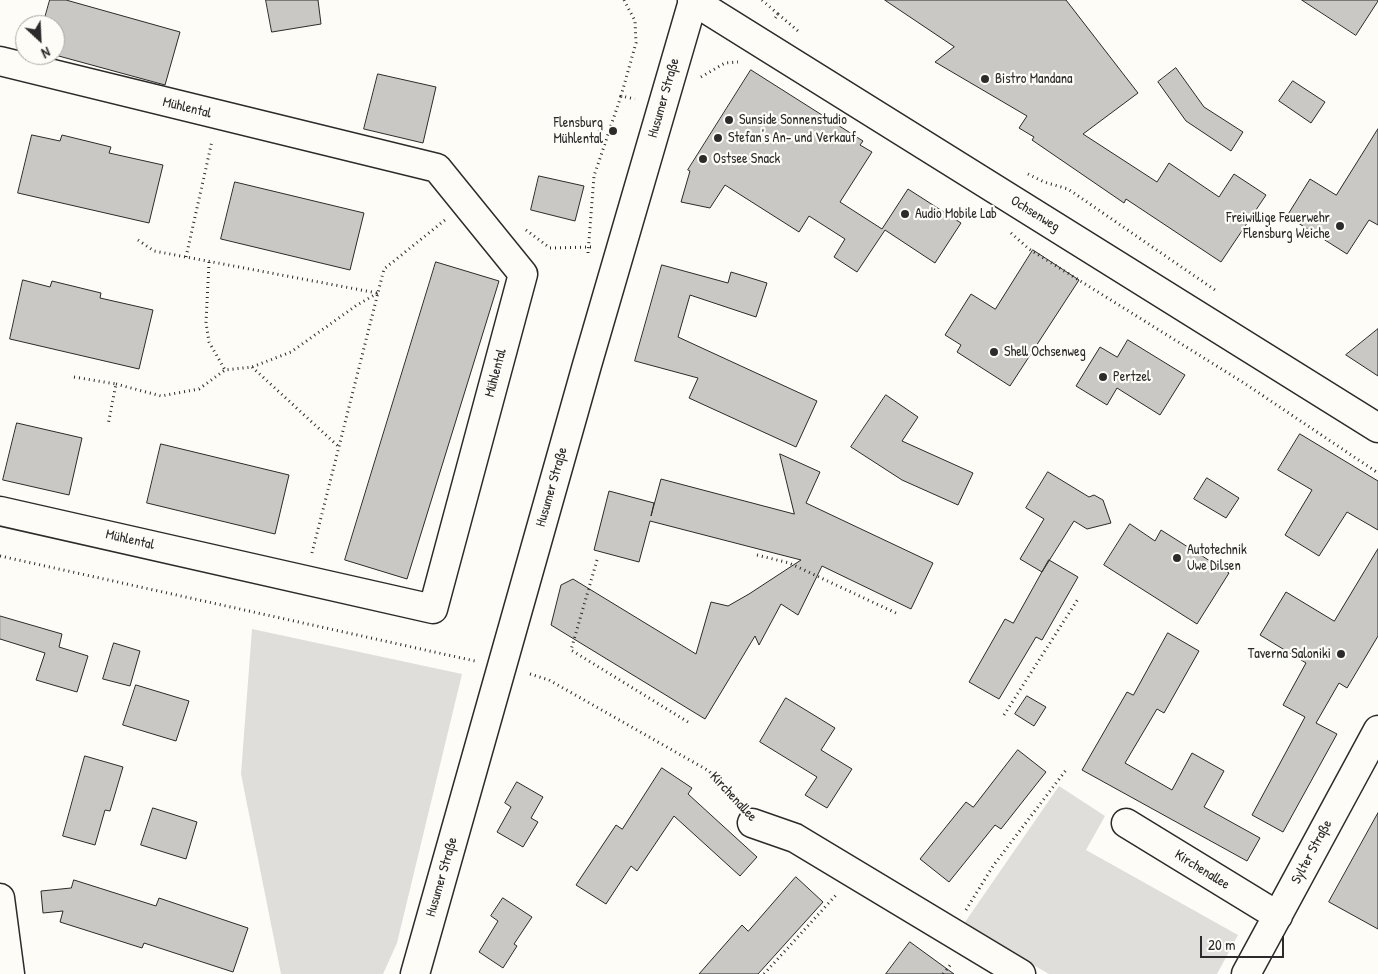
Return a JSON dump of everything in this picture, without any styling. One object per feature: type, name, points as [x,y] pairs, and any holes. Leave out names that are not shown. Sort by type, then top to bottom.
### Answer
[{"type":"street","name":"Husumer Straße","points":[[415,974],[514,670],[618,255],[692,0]]},
{"type":"street","name":"Ochsenweg","points":[[692,0],[1378,428]]},
{"type":"street","name":"Mühlental","points":[[0,61],[217,116],[437,168],[522,274],[433,609],[0,511]]},
{"type":"street","name":"Sylter Straße","points":[[1246,974],[1378,730]]},
{"type":"street","name":"Kirchenallee","points":[[752,823],[794,838],[1021,974]]},
{"type":"street","name":"Kirchenallee","points":[[1126,823],[1278,916]]},
{"type":"street","points":[[0,898],[10,974]]},
{"type":"path","points":[[624,0],[635,21],[636,43],[621,96],[662,105]]},
{"type":"path","points":[[186,257],[217,116]]},
{"type":"path","points":[[1021,170],[1044,182],[1068,189],[1221,294]]},
{"type":"path","points":[[305,580],[384,269],[465,204]]},
{"type":"path","points":[[518,225],[550,248],[589,247],[618,255]]},
{"type":"path","points":[[1008,230],[1029,249],[1244,383],[1378,473]]},
{"type":"path","points":[[138,240],[154,251],[378,293]]},
{"type":"path","points":[[209,262],[206,324],[209,342],[225,370]]},
{"type":"path","points":[[74,377],[116,384],[161,396],[199,389],[225,370],[252,366],[291,352],[357,305],[378,293]]},
{"type":"path","points":[[252,366],[339,447]]},
{"type":"path","points":[[108,425],[116,384]]},
{"type":"path","points":[[758,555],[789,563],[898,614]]},
{"type":"path","name":"Kirchenallee","points":[[0,556],[514,670],[548,680],[708,771],[752,823]]},
{"type":"path","points":[[597,560],[571,650],[688,722]]},
{"type":"path","points":[[1004,715],[1078,599]]},
{"type":"path","points":[[952,932],[993,866],[1066,770]]},
{"type":"path","points":[[764,974],[855,874]]},
{"type":"shaded area","points":[[252,629],[462,674],[397,943],[383,974],[281,974],[241,774]]},
{"type":"shaded area","points":[[1059,786],[1105,816],[1086,850],[1238,935],[1217,974],[1049,974],[963,925]]},
{"type":"building","points":[[50,0],[66,0],[180,32],[165,85],[65,58],[65,15],[46,15]]},
{"type":"building","points":[[266,0],[318,0],[321,24],[272,32]]},
{"type":"building","points":[[885,0],[1066,0],[1138,93],[1083,134],[1157,182],[1169,163],[1219,197],[1234,174],[1266,195],[1221,262],[1126,199],[1124,203],[1032,140],[1034,137],[1019,128],[1027,116],[935,62],[954,47]]},
{"type":"building","points":[[1302,0],[1378,0],[1378,1],[1356,35]]},
{"type":"building","points":[[1176,68],[1204,107],[1243,132],[1231,151],[1186,121],[1158,82]]},
{"type":"building","points":[[751,70],[863,141],[860,145],[872,152],[840,202],[882,229],[908,189],[961,223],[935,263],[885,230],[857,272],[834,257],[845,239],[809,216],[799,232],[725,185],[710,208],[681,202],[690,171],[688,170]]},
{"type":"building","points":[[378,74],[436,87],[423,143],[364,129]]},
{"type":"building","points":[[1293,81],[1325,102],[1311,123],[1279,101]]},
{"type":"building","points":[[1378,129],[1378,225],[1369,220],[1347,254],[1287,216],[1310,179],[1336,195]]},
{"type":"building","points":[[32,135],[60,141],[62,135],[111,147],[109,153],[163,165],[149,223],[18,193]]},
{"type":"building","points":[[539,176],[584,186],[575,221],[531,210]]},
{"type":"building","points":[[235,182],[364,213],[350,270],[221,239]]},
{"type":"building","points":[[1033,250],[1079,280],[1010,386],[957,352],[961,345],[945,335],[971,294],[995,309]]},
{"type":"building","points":[[436,262],[499,281],[407,579],[345,560]]},
{"type":"building","points":[[662,265],[728,283],[731,272],[767,283],[756,317],[690,295],[678,337],[817,401],[796,447],[689,398],[698,378],[635,361]]},
{"type":"building","points":[[23,280],[50,287],[52,281],[101,293],[100,298],[153,310],[139,369],[10,339]]},
{"type":"building","points":[[1378,329],[1378,376],[1346,355]]},
{"type":"building","points":[[1128,340],[1185,375],[1160,415],[1117,388],[1107,405],[1076,386],[1100,347],[1117,357]]},
{"type":"building","points":[[886,395],[918,417],[902,441],[973,473],[958,505],[902,480],[851,447]]},
{"type":"building","points":[[17,423],[82,438],[69,495],[3,480]]},
{"type":"building","points":[[1300,434],[1378,481],[1378,530],[1347,512],[1319,556],[1285,535],[1312,490],[1278,470]]},
{"type":"building","points":[[161,444],[289,475],[275,534],[147,503]]},
{"type":"building","points":[[780,454],[820,472],[806,503],[933,563],[911,609],[822,566],[798,615],[781,604],[759,645],[755,636],[705,719],[551,625],[561,585],[573,579],[696,654],[711,602],[728,606],[801,560],[650,521],[639,562],[594,550],[609,491],[654,503],[651,516],[661,479],[794,514]]},
{"type":"building","points":[[1048,472],[1089,497],[1094,495],[1103,500],[1111,523],[1087,529],[1074,521],[1042,572],[1020,559],[1044,519],[1026,508]]},
{"type":"building","points":[[1207,478],[1239,498],[1226,518],[1194,499]]},
{"type":"building","points":[[1130,524],[1155,541],[1161,530],[1229,573],[1197,624],[1104,565]]},
{"type":"building","points":[[1378,549],[1378,636],[1347,688],[1339,683],[1316,723],[1337,734],[1283,832],[1252,815],[1305,717],[1283,705],[1306,663],[1260,635],[1286,592],[1334,621]]},
{"type":"building","points":[[1049,560],[1078,577],[1042,640],[1036,637],[999,699],[969,682],[1005,619],[1013,623]]},
{"type":"building","points":[[0,616],[62,634],[59,647],[88,656],[77,692],[36,680],[45,653],[0,639]]},
{"type":"building","points":[[1168,633],[1199,651],[1164,713],[1157,709],[1125,763],[1172,790],[1192,753],[1224,771],[1204,807],[1260,838],[1247,861],[1082,770],[1127,692],[1133,695]]},
{"type":"building","points":[[114,643],[140,651],[130,686],[103,679]]},
{"type":"building","points":[[136,685],[189,701],[176,741],[123,725]]},
{"type":"building","points":[[1027,696],[1046,707],[1034,726],[1015,714]]},
{"type":"building","points":[[786,698],[835,728],[821,750],[852,769],[827,808],[805,795],[817,777],[760,742]]},
{"type":"building","points":[[1018,750],[1046,772],[1001,829],[995,825],[949,882],[920,859],[966,802],[973,807]]},
{"type":"building","points":[[85,756],[123,767],[110,811],[105,810],[95,845],[63,836]]},
{"type":"building","points":[[662,768],[692,788],[688,794],[757,857],[740,876],[674,816],[637,871],[631,866],[606,904],[576,885],[616,825],[622,829]]},
{"type":"building","points":[[517,782],[543,797],[531,818],[538,822],[523,847],[497,832],[511,807],[505,803]]},
{"type":"building","points":[[153,808],[197,822],[186,859],[141,845]]},
{"type":"building","points":[[1378,813],[1378,929],[1329,902]]},
{"type":"building","points":[[796,877],[823,902],[758,974],[699,974],[742,925],[748,931]]},
{"type":"building","points":[[74,880],[156,906],[159,898],[248,928],[233,972],[144,943],[142,948],[60,922],[63,911],[43,913],[41,891],[71,888]]},
{"type":"building","points":[[503,898],[532,917],[514,944],[517,946],[503,968],[479,952],[498,921],[491,916]]},
{"type":"building","points":[[910,942],[954,974],[886,974]]},
{"type":"place","name":"Bistro Mandana","points":[[985,79]]},
{"type":"place","name":"Sunside Sonnenstudio","points":[[729,120]]},
{"type":"place","name":"Flensburg Mühlental","points":[[613,131]]},
{"type":"place","name":"Stefan's An- und Verkauf","points":[[718,138]]},
{"type":"place","name":"Ostsee Snack","points":[[703,159]]},
{"type":"place","name":"Audio Mobile Lab","points":[[905,214]]},
{"type":"place","name":"Freiwillige Feuerwehr Flensburg Weiche","points":[[1340,226]]},
{"type":"place","name":"Shell Ochsenweg","points":[[994,352]]},
{"type":"place","name":"Pertzel","points":[[1103,377]]},
{"type":"place","name":"Autotechnik Uwe Dilsen","points":[[1177,558]]},
{"type":"place","name":"Taverna Saloniki","points":[[1341,654]]}]
